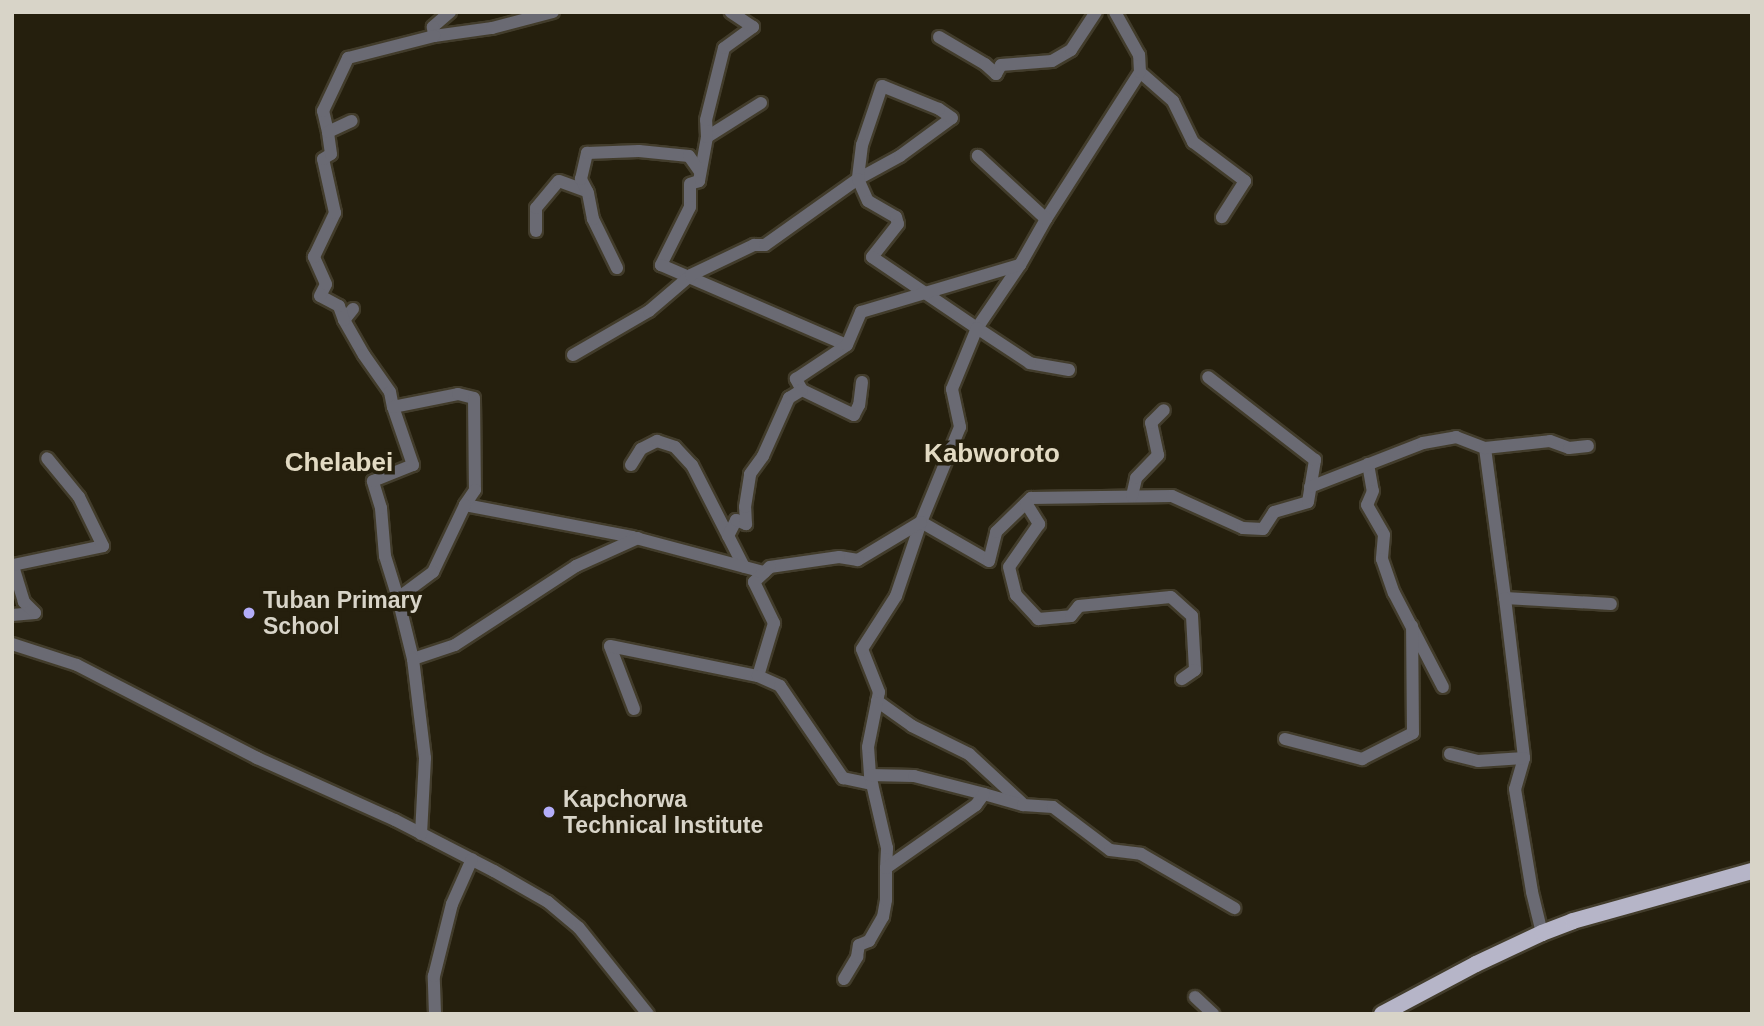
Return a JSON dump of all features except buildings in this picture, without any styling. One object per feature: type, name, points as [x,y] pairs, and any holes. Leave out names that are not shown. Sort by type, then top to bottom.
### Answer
[{"type":"main road","points":[[1382,1014],[1476,964],[1573,921],[1752,871]]},
{"type":"street","points":[[434,36],[433,27],[450,12]]},
{"type":"street","points":[[421,834],[425,758],[414,660],[385,556],[381,508],[373,481],[413,465],[390,392],[364,355],[349,314],[320,296],[326,284],[314,257],[335,213],[323,159],[331,155],[323,111],[348,58],[434,36],[492,28],[553,12]]},
{"type":"street","points":[[730,12],[753,27],[724,48],[706,120],[707,136],[699,181],[690,184],[690,207],[661,265],[847,345]]},
{"type":"street","points":[[939,37],[985,64],[996,74],[1001,65],[1052,61],[1071,50],[1096,12]]},
{"type":"street","points":[[844,979],[857,957],[859,945],[869,941],[883,917],[886,868],[887,848],[871,780],[868,747],[879,692],[862,649],[896,596],[921,522],[960,427],[952,389],[977,328],[1020,265],[1046,219],[1140,72],[1139,55],[1115,12]]},
{"type":"street","points":[[1140,72],[1173,101],[1194,142],[1245,181],[1222,217]]},
{"type":"street","points":[[573,355],[649,311],[689,277],[754,245],[765,245],[859,179],[900,156],[952,118],[939,109],[882,86],[862,145],[859,179],[868,201],[896,217],[898,225],[872,257],[1030,363],[1069,370]]},
{"type":"street","points":[[707,136],[761,103]]},
{"type":"street","points":[[328,132],[352,121]]},
{"type":"street","points":[[617,268],[593,219],[587,191],[581,180],[587,152],[639,151],[689,156],[700,172]]},
{"type":"street","points":[[978,156],[1046,219]]},
{"type":"street","points":[[536,231],[536,208],[559,181],[587,191]]},
{"type":"street","points":[[862,382],[859,405],[854,415],[802,390],[796,379],[847,345],[861,312],[1020,265]]},
{"type":"street","points":[[921,522],[989,561],[996,531],[1031,498],[1172,496],[1243,528],[1264,529],[1274,512],[1308,502],[1315,460],[1208,377]]},
{"type":"street","points":[[728,536],[736,520],[746,524],[745,507],[750,474],[763,456],[789,398],[802,390]]},
{"type":"street","points":[[393,407],[458,394],[474,398],[475,490],[433,572],[398,598]]},
{"type":"street","points":[[1132,496],[1136,478],[1158,455],[1151,424],[1164,410]]},
{"type":"street","points":[[1310,487],[1423,443],[1456,437],[1485,449],[1550,440],[1569,449],[1588,446]]},
{"type":"street","points":[[631,465],[641,449],[657,441],[675,447],[692,465],[744,567]]},
{"type":"street","points":[[1485,449],[1506,598],[1524,758],[1516,789],[1532,892],[1542,933]]},
{"type":"street","points":[[12,615],[35,613],[24,602],[13,563],[103,546],[79,497],[47,458]]},
{"type":"street","points":[[1368,464],[1373,491],[1367,505],[1384,535],[1382,559],[1443,687]]},
{"type":"street","points":[[1026,503],[1039,524],[1009,567],[1016,595],[1038,619],[1071,616],[1079,606],[1171,597],[1192,616],[1195,670],[1181,680]]},
{"type":"street","points":[[465,505],[638,538],[764,572]]},
{"type":"street","points":[[758,676],[774,623],[754,582],[764,572],[770,567],[839,557],[858,560],[921,522]]},
{"type":"street","points":[[414,660],[455,645],[576,566],[638,538]]},
{"type":"street","points":[[1506,598],[1611,604]]},
{"type":"street","points":[[1285,739],[1362,759],[1413,733],[1412,626]]},
{"type":"street","points":[[12,644],[77,665],[257,758],[472,859],[564,914],[598,948],[648,1014]]},
{"type":"street","points":[[634,709],[610,646],[758,676],[780,686],[842,778],[871,780],[914,776],[1023,805],[1053,807],[1110,850],[1141,854],[1234,908]]},
{"type":"street","points":[[877,701],[912,726],[969,754],[1023,805]]},
{"type":"street","points":[[1450,754],[1478,761],[1524,758]]},
{"type":"street","points":[[886,868],[976,805],[984,794]]},
{"type":"street","points":[[435,1014],[434,976],[452,904],[472,859]]},
{"type":"street","points":[[1195,997],[1213,1014]]},
{"type":"place","name":"Tuban Primary School","points":[[249,613]]},
{"type":"place","name":"Kapchorwa Technical Institute","points":[[549,812]]},
{"type":"district","name":"Kabworoto","points":[[992,454]]},
{"type":"district","name":"Chelabei","points":[[339,463]]}]
